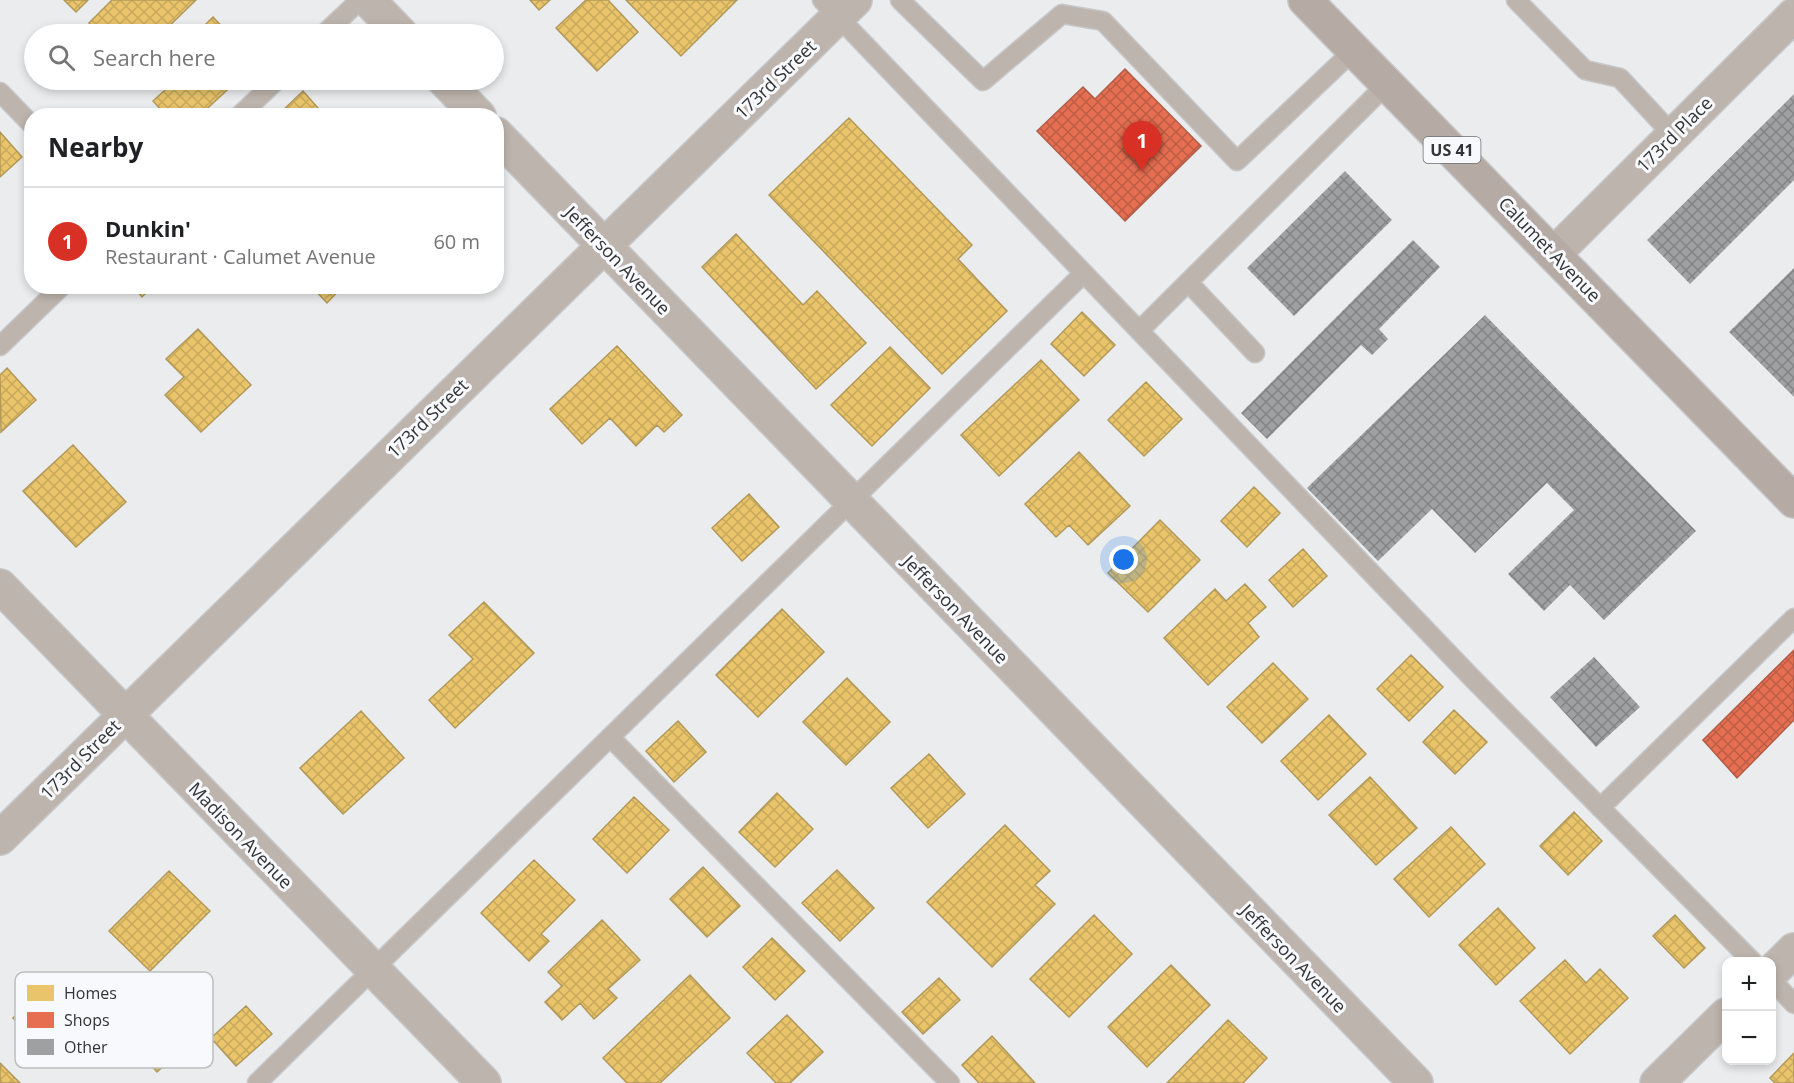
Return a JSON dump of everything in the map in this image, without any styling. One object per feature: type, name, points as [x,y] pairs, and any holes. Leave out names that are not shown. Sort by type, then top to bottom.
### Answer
[{"type":"main road","name":"Calumet Avenue","points":[[1320,5],[1354,50],[1555,253],[1794,501]]},
{"type":"street","points":[[368,0],[391,24]]},
{"type":"street","name":"173rd Street","points":[[0,837],[604,246],[838,6]]},
{"type":"street","name":"173rd Place","points":[[1555,253],[1794,15]]},
{"type":"street","points":[[454,90],[471,108]]},
{"type":"street","name":"Jefferson Avenue","points":[[504,142],[1416,1083]]},
{"type":"street","name":"Madison Avenue","points":[[0,586],[484,1083]]},
{"type":"street","points":[[1776,968],[1794,950]]},
{"type":"street","points":[[1657,1083],[1722,1019]]},
{"type":"lane","points":[[335,24],[360,0]]},
{"type":"lane","points":[[900,0],[983,81],[1062,14],[1103,21],[1237,161],[1354,50]]},
{"type":"lane","points":[[1516,0],[1585,70],[1620,78],[1673,135]]},
{"type":"lane","points":[[1790,0],[1794,4]]},
{"type":"lane","points":[[838,6],[1139,331],[1600,808],[1748,957]]},
{"type":"lane","points":[[1139,331],[1387,84]]},
{"type":"lane","points":[[248,108],[267,90]]},
{"type":"lane","points":[[0,93],[24,117]]},
{"type":"lane","points":[[257,1083],[1084,273]]},
{"type":"lane","points":[[1188,282],[1255,353]]},
{"type":"lane","points":[[0,346],[54,294]]},
{"type":"lane","points":[[1600,808],[1794,618]]},
{"type":"lane","points":[[610,737],[950,1083]]},
{"type":"lane","points":[[1776,984],[1794,1004]]},
{"type":"building: Homes","points":[[64,0],[88,0],[76,12]]},
{"type":"building: Homes","points":[[112,0],[196,0],[171,24],[89,23]]},
{"type":"building: Homes","points":[[530,0],[550,0],[539,10]]},
{"type":"building: Homes","points":[[586,0],[608,0],[638,32],[597,71],[556,28]]},
{"type":"building: Homes","points":[[626,0],[737,0],[681,56]]},
{"type":"building: Homes","points":[[213,17],[220,24],[206,24]]},
{"type":"building: Homes","points":[[165,90],[227,90],[208,108],[160,108],[153,101]]},
{"type":"building: Homes","points":[[303,91],[318,108],[285,108]]},
{"type":"building: Homes","points":[[849,118],[972,245],[958,259],[1007,311],[942,374],[769,195]]},
{"type":"building: Homes","points":[[0,132],[22,157],[0,177]]},
{"type":"building: Homes","points":[[736,234],[803,305],[817,291],[866,343],[816,389],[702,267]]},
{"type":"building: Homes","points":[[319,294],[335,294],[327,303]]},
{"type":"building: Homes","points":[[1082,312],[1115,345],[1084,376],[1051,344]]},
{"type":"building: Homes","points":[[198,329],[251,385],[201,432],[165,395],[184,377],[166,359]]},
{"type":"building: Homes","points":[[617,346],[682,415],[664,432],[657,425],[636,446],[610,418],[582,444],[550,409]]},
{"type":"building: Homes","points":[[890,347],[930,388],[872,446],[831,405]]},
{"type":"building: Homes","points":[[1041,360],[1079,400],[999,476],[961,435]]},
{"type":"building: Homes","points":[[7,368],[36,400],[1,432],[0,375]]},
{"type":"building: Homes","points":[[1146,382],[1182,419],[1144,456],[1108,420]]},
{"type":"building: Homes","points":[[73,445],[126,502],[76,547],[23,491]]},
{"type":"building: Homes","points":[[1079,452],[1130,506],[1088,545],[1069,525],[1056,537],[1025,504]]},
{"type":"building: Homes","points":[[1254,487],[1280,513],[1247,547],[1221,521]]},
{"type":"building: Homes","points":[[749,494],[779,527],[742,561],[712,528]]},
{"type":"building: Homes","points":[[1160,520],[1200,560],[1148,612],[1108,573]]},
{"type":"building: Homes","points":[[1303,549],[1327,576],[1293,607],[1269,580]]},
{"type":"building: Homes","points":[[1245,584],[1266,607],[1248,623],[1259,637],[1208,685],[1164,638],[1215,589],[1226,601]]},
{"type":"building: Homes","points":[[484,602],[534,653],[455,728],[429,700],[473,659],[449,635]]},
{"type":"building: Homes","points":[[782,609],[824,652],[758,717],[716,675]]},
{"type":"building: Homes","points":[[1411,655],[1443,687],[1409,721],[1377,689]]},
{"type":"building: Homes","points":[[1273,663],[1308,699],[1262,743],[1227,707]]},
{"type":"building: Homes","points":[[847,678],[890,722],[846,765],[803,722]]},
{"type":"building: Homes","points":[[1454,710],[1487,742],[1455,774],[1423,742]]},
{"type":"building: Homes","points":[[361,711],[404,758],[343,814],[300,768]]},
{"type":"building: Homes","points":[[1329,715],[1366,754],[1318,800],[1281,761]]},
{"type":"building: Homes","points":[[678,721],[706,752],[674,782],[646,751]]},
{"type":"building: Homes","points":[[929,754],[965,794],[928,828],[891,788]]},
{"type":"building: Homes","points":[[1370,777],[1417,828],[1376,865],[1329,815]]},
{"type":"building: Homes","points":[[777,793],[813,829],[775,867],[739,832]]},
{"type":"building: Homes","points":[[634,797],[669,830],[627,873],[593,839]]},
{"type":"building: Homes","points":[[1574,812],[1602,841],[1568,875],[1540,846]]},
{"type":"building: Homes","points":[[1005,825],[1050,871],[1035,885],[1055,904],[992,967],[927,902]]},
{"type":"building: Homes","points":[[1451,827],[1485,864],[1429,917],[1394,879]]},
{"type":"building: Homes","points":[[534,860],[575,900],[541,934],[549,941],[529,961],[481,913]]},
{"type":"building: Homes","points":[[703,867],[740,906],[707,937],[670,899]]},
{"type":"building: Homes","points":[[837,870],[874,908],[840,941],[802,903]]},
{"type":"building: Homes","points":[[169,871],[210,911],[150,971],[109,931]]},
{"type":"building: Homes","points":[[1498,908],[1535,948],[1496,985],[1459,945]]},
{"type":"building: Homes","points":[[1094,915],[1132,954],[1069,1017],[1030,979]]},
{"type":"building: Homes","points":[[1675,915],[1705,948],[1684,968],[1653,936]]},
{"type":"building: Homes","points":[[602,920],[640,960],[608,989],[617,998],[594,1019],[580,1003],[562,1020],[545,1002],[562,986],[548,972]]},
{"type":"building: Homes","points":[[772,938],[805,971],[775,1000],[743,967]]},
{"type":"building: Homes","points":[[1565,960],[1586,983],[1600,969],[1628,998],[1570,1054],[1520,1001]]},
{"type":"building: Homes","points":[[1171,965],[1210,1005],[1147,1067],[1108,1027]]},
{"type":"building: Homes","points":[[690,975],[730,1018],[660,1083],[627,1083],[603,1058]]},
{"type":"building: Homes","points":[[939,978],[960,1000],[923,1034],[902,1012]]},
{"type":"building: Homes","points":[[246,1006],[272,1034],[236,1066],[213,1040],[213,1036]]},
{"type":"building: Homes","points":[[787,1015],[823,1052],[790,1083],[776,1083],[747,1053]]},
{"type":"building: Homes","points":[[1228,1020],[1267,1058],[1243,1083],[1167,1083]]},
{"type":"building: Homes","points":[[992,1036],[1035,1083],[979,1083],[962,1065]]},
{"type":"building: Homes","points":[[1794,1053],[1794,1083],[1775,1083],[1770,1078]]},
{"type":"building: Homes","points":[[0,1063],[20,1083],[0,1083]]},
{"type":"building: Shops","points":[[1125,69],[1201,146],[1125,221],[1037,131],[1083,87],[1095,99]]},
{"type":"building: Shops","points":[[1794,650],[1794,720],[1737,778],[1703,740]]},
{"type":"building: Other","points":[[1794,94],[1794,180],[1690,284],[1647,240]]},
{"type":"building: Other","points":[[1345,171],[1392,220],[1294,316],[1247,268]]},
{"type":"building: Other","points":[[1413,240],[1440,267],[1379,329],[1388,339],[1372,355],[1361,345],[1267,439],[1241,413]]},
{"type":"building: Other","points":[[1794,268],[1794,397],[1729,332]]},
{"type":"building: Other","points":[[1485,315],[1696,531],[1604,620],[1570,585],[1544,611],[1508,574],[1574,510],[1547,483],[1475,553],[1432,509],[1378,561],[1307,488]]},
{"type":"building: Other","points":[[1594,657],[1640,707],[1596,747],[1550,697]]},
{"type":"place","name":"Dunkin'","points":[[1142,171]]}]
